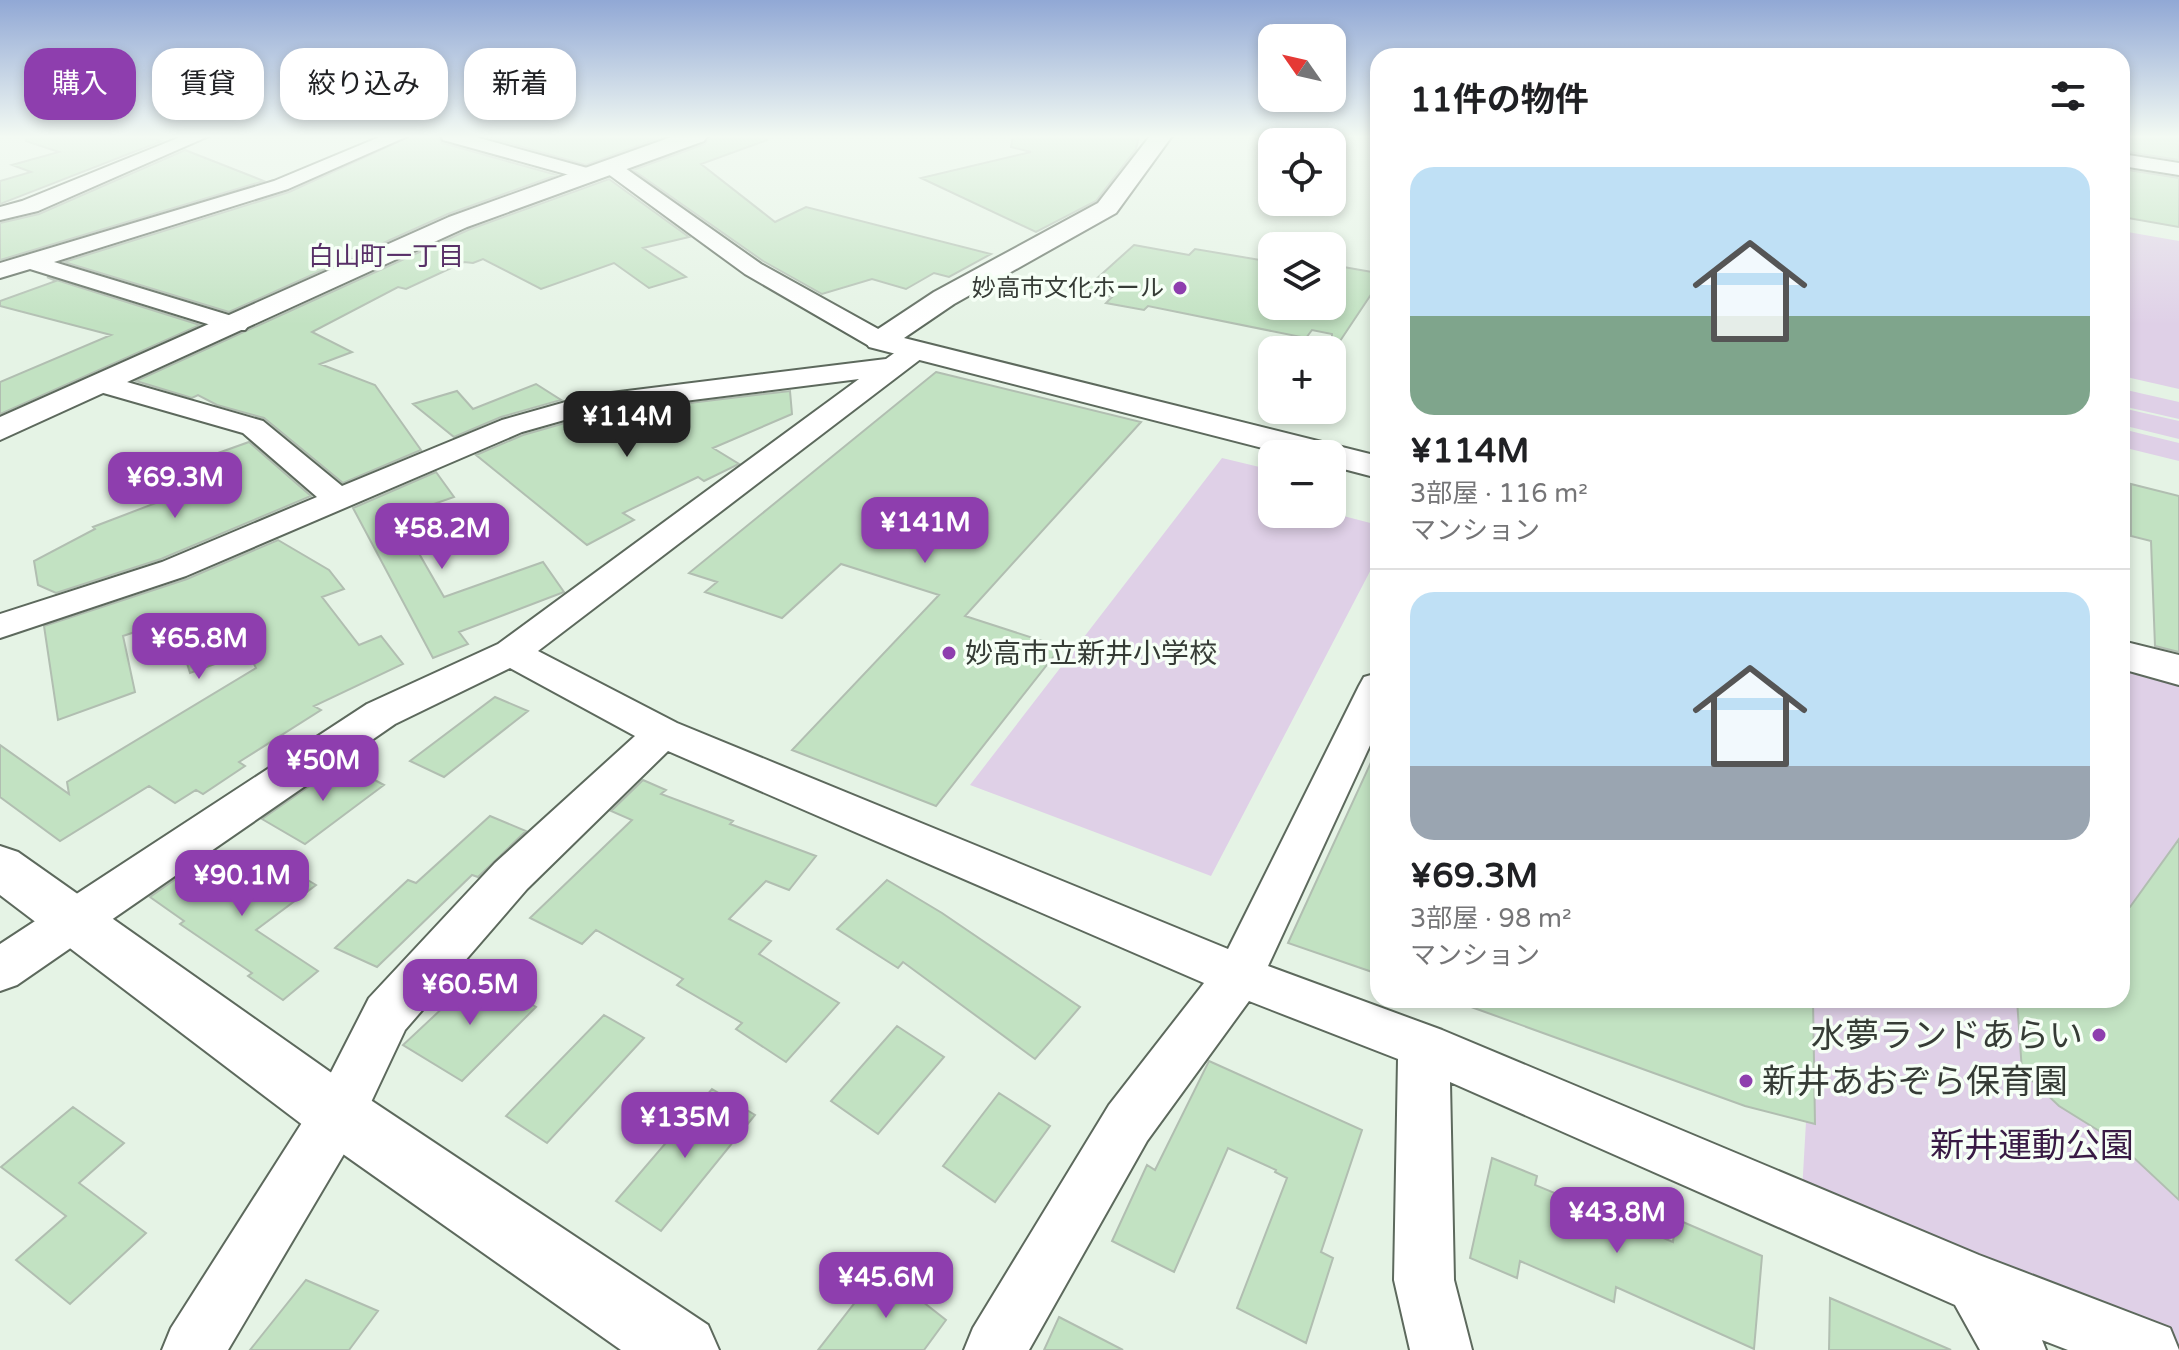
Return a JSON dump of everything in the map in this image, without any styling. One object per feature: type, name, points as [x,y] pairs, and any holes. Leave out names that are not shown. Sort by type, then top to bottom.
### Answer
[{"type":"street","points":[[0,214],[47,199]]},
{"type":"street","points":[[0,271],[235,199]]},
{"type":"street","points":[[0,430],[458,222],[522,199]]},
{"type":"street","points":[[644,199],[753,269],[895,353],[1265,440]]},
{"type":"street","points":[[0,970],[381,714],[511,653],[895,353],[944,298],[1107,208],[1114,199]]},
{"type":"street","points":[[30,262],[236,325]]},
{"type":"street","points":[[0,626],[174,569],[512,426],[587,405],[895,353]]},
{"type":"street","points":[[103,384],[253,427],[339,500]]},
{"type":"street","points":[[1346,459],[1370,465]]},
{"type":"street","points":[[511,653],[663,733],[1239,976],[1424,1046],[1976,1284],[2148,1350]]},
{"type":"street","points":[[2130,657],[2179,670]]},
{"type":"street","points":[[995,1350],[1128,1123],[1239,976],[1370,703]]},
{"type":"street","points":[[193,1350],[338,1114],[387,1014],[511,876],[663,733]]},
{"type":"street","points":[[0,867],[338,1114],[683,1350]]},
{"type":"street","points":[[1424,1046],[1424,1280],[1441,1350]]},
{"type":"street","points":[[1976,1284],[2015,1350]]},
{"type":"green space","points":[[2130,232],[2179,241],[2179,389],[2130,378]]},
{"type":"green space","points":[[2130,391],[2179,402],[2179,419],[2130,408]]},
{"type":"green space","points":[[2130,410],[2179,421],[2179,439],[2130,427]]},
{"type":"green space","points":[[2130,431],[2179,443],[2179,461],[2130,449]]},
{"type":"green space","points":[[1222,458],[1258,467],[1258,528],[1346,528],[1346,517],[1370,523],[1370,571],[1211,876],[970,785]]},
{"type":"green space","name":"新井運動公園","points":[[2130,657],[2179,670],[2179,1350],[1801,1209],[1813,1008],[2130,1008]]},
{"type":"building","points":[[73,199],[204,199],[0,260],[0,223],[39,214]]},
{"type":"building","points":[[266,199],[490,199],[448,214],[229,312],[64,262]]},
{"type":"building","points":[[554,199],[637,199],[689,237],[643,248],[686,277],[649,288],[614,263],[541,289],[483,259],[464,262],[406,289],[398,287],[312,332],[352,352],[320,364],[375,385],[421,450],[343,483],[264,418],[217,405],[198,395],[192,398],[136,381],[468,230]]},
{"type":"building","points":[[674,199],[746,199],[775,222],[806,207],[991,254],[949,277],[934,273],[906,289],[872,279],[822,294],[763,261]]},
{"type":"building","points":[[966,199],[1098,199],[1036,232]]},
{"type":"building","points":[[2130,199],[2179,199],[2179,227],[2130,218]]},
{"type":"building","name":"妙高市文化ホール","points":[[1134,245],[1189,255],[1195,249],[1258,260],[1258,320],[1346,320],[1346,267],[1370,272],[1370,296],[1343,336],[1312,330],[1308,336],[1296,336],[1148,306],[1144,310],[1106,303],[1112,297],[1083,291]]},
{"type":"building","points":[[47,277],[200,325],[0,414],[0,382],[111,335],[0,306],[0,301],[56,281]]},
{"type":"building","points":[[936,372],[1141,422],[965,616],[1061,647],[936,806],[792,750],[939,595],[841,564],[782,618],[705,592],[717,582],[689,573]]},
{"type":"building","points":[[536,384],[561,400],[501,417],[454,437],[413,404],[457,391],[473,409]]},
{"type":"building","points":[[790,391],[792,414],[713,448],[739,464],[704,481],[698,477],[623,513],[634,520],[587,545],[476,455],[523,435],[586,417],[610,432],[673,405]]},
{"type":"building","points":[[249,442],[311,496],[161,559],[56,593],[38,585],[34,561],[95,529],[93,527],[208,483],[190,463]]},
{"type":"building","points":[[436,472],[454,497],[405,514],[420,541],[413,543],[444,597],[543,562],[564,592],[459,632],[468,644],[433,658],[353,508]]},
{"type":"building","points":[[2131,484],[2179,496],[2179,652],[2155,646],[2151,541],[2131,536]]},
{"type":"building","points":[[278,540],[329,570],[344,589],[322,597],[359,645],[381,636],[403,664],[314,706],[321,710],[239,762],[245,766],[203,794],[196,790],[175,803],[149,786],[60,841],[0,797],[0,745],[69,794],[67,782],[256,668],[248,652],[190,673],[173,619],[123,636],[135,692],[58,720],[44,626],[187,579]]},
{"type":"building","points":[[495,697],[528,711],[444,777],[410,761]]},
{"type":"building","points":[[343,763],[384,785],[305,844],[262,819]]},
{"type":"building","points":[[1370,764],[1370,971],[1288,943]]},
{"type":"building","points":[[643,780],[666,790],[661,794],[816,856],[789,890],[766,881],[729,919],[771,941],[759,954],[839,1003],[786,1062],[736,1029],[742,1023],[677,985],[683,979],[596,930],[582,944],[530,918],[632,820],[611,811]]},
{"type":"building","points":[[490,816],[526,831],[478,877],[472,875],[377,967],[335,948],[408,880],[416,883]]},
{"type":"building","name":"水夢ランドあらい","points":[[2179,839],[2179,1200],[2117,1142],[2059,1106],[2022,1071],[2018,1008],[2130,1008],[2130,907]]},
{"type":"building","points":[[207,857],[240,880],[271,858],[316,885],[256,930],[318,971],[283,1000],[248,976],[252,973],[180,924],[184,921],[150,897]]},
{"type":"building","points":[[887,880],[942,913],[1080,1007],[1035,1059],[903,962],[898,968],[837,929]]},
{"type":"building","points":[[479,974],[536,1007],[462,1081],[403,1045]]},
{"type":"building","name":"新井あおぞら保育園","points":[[1474,1008],[1813,1008],[1815,1124],[1745,1106]]},
{"type":"building","points":[[604,1015],[644,1038],[547,1143],[506,1116]]},
{"type":"building","points":[[897,1026],[944,1057],[878,1134],[831,1101]]},
{"type":"building","points":[[1209,1061],[1362,1130],[1321,1252],[1333,1258],[1306,1343],[1237,1308],[1287,1178],[1276,1170],[1228,1148],[1174,1272],[1112,1241],[1147,1165],[1155,1170]]},
{"type":"building","points":[[712,1089],[755,1115],[661,1231],[616,1201]]},
{"type":"building","points":[[999,1093],[1050,1126],[995,1202],[943,1166]]},
{"type":"building","points":[[73,1107],[124,1143],[79,1183],[146,1233],[70,1304],[16,1260],[66,1216],[1,1167]]},
{"type":"building","points":[[1492,1158],[1537,1176],[1535,1185],[1673,1242],[1676,1219],[1762,1256],[1754,1349],[1616,1287],[1614,1302],[1520,1261],[1517,1278],[1470,1258]]},
{"type":"building","points":[[881,1269],[946,1320],[924,1350],[818,1350]]},
{"type":"building","points":[[306,1280],[378,1311],[349,1350],[250,1350]]},
{"type":"building","points":[[1830,1298],[1951,1350],[1829,1350]]},
{"type":"building","points":[[1059,1317],[1123,1350],[1044,1350]]},
{"type":"place","name":"妙高市文化ホール","points":[[1180,288]]},
{"type":"place","name":"妙高市立新井小学校","points":[[949,653]]},
{"type":"place","name":"水夢ランドあらい","points":[[2099,1035]]},
{"type":"place","name":"新井あおぞら保育園","points":[[1746,1081]]},
{"type":"district","name":"白山町一丁目","points":[[386,256]]}]
